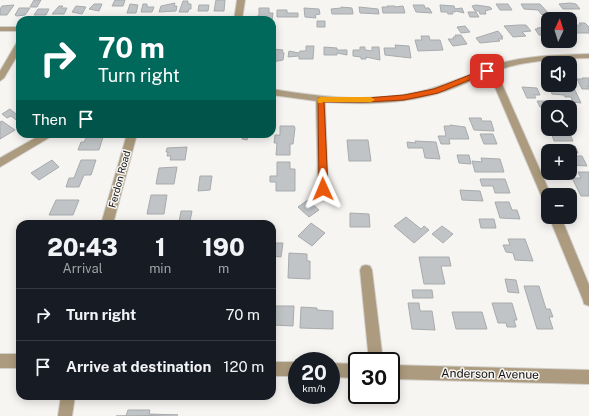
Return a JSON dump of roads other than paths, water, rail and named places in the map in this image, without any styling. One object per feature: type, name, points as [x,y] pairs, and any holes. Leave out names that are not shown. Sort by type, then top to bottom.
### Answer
[{"type":"street","points":[[239,16],[241,0]]},
{"type":"street","points":[[0,29],[16,29]]},
{"type":"street","points":[[0,78],[16,51]]},
{"type":"street","points":[[276,93],[320,99],[366,100],[404,97],[436,91],[487,71],[515,62],[589,56]]},
{"type":"street","points":[[487,71],[495,77],[543,188]]},
{"type":"street","points":[[320,99],[323,189]]},
{"type":"street","points":[[0,163],[42,138]]},
{"type":"street","name":"Ferdon Road","points":[[108,220],[131,138]]},
{"type":"street","points":[[558,224],[589,300]]},
{"type":"street","points":[[366,270],[375,352]]},
{"type":"street","points":[[0,361],[16,361]]},
{"type":"street","points":[[276,369],[288,369]]},
{"type":"street","name":"Anderson Avenue","points":[[400,372],[589,377]]},
{"type":"street","points":[[65,416],[67,400]]}]
